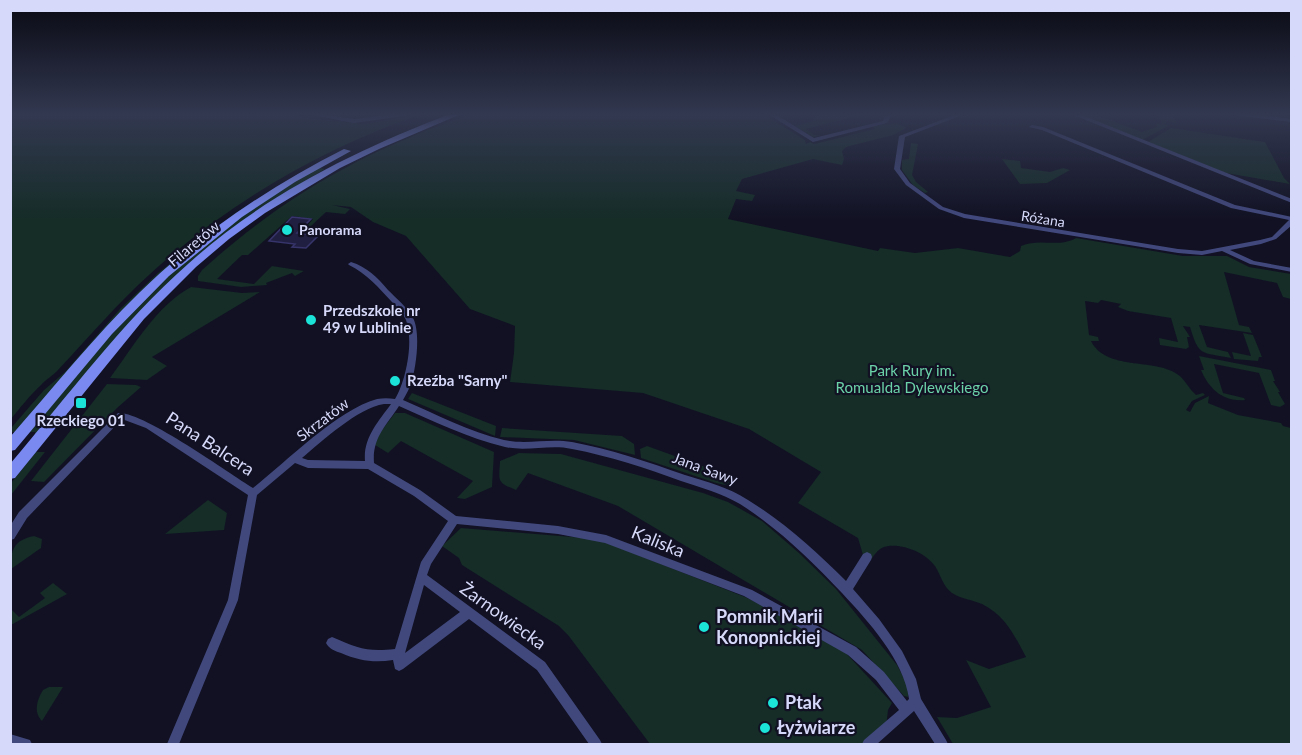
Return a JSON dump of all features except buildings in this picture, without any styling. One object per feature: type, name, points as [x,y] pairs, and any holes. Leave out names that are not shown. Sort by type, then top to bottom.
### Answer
[{"type":"main road","name":"Filaretów","points":[[10,446],[110,330],[155,283],[234,219],[315,167],[354,149]]},
{"type":"main road","name":"Filaretów","points":[[10,474],[131,328],[171,285],[224,239],[269,206],[331,169],[373,149]]},
{"type":"street","name":"Różana","points":[[899,149],[897,162],[900,176],[941,208],[1012,226],[1202,253],[1274,238],[1292,220]]},
{"type":"street","points":[[1092,149],[1233,207],[1292,220]]},
{"type":"street","points":[[1162,149],[1292,201]]},
{"type":"street","points":[[1225,250],[1252,263],[1292,270]]},
{"type":"street","points":[[296,460],[308,464],[370,465],[368,446],[372,436],[398,402],[410,375],[412,322],[370,273],[351,264]]},
{"type":"street","name":"Skrzatów","points":[[253,494],[354,414],[381,401],[398,402]]},
{"type":"street","name":"Jana Sawy","points":[[398,402],[486,439],[505,444],[568,444],[638,462],[726,491],[750,505],[846,590],[883,633],[913,701],[942,744]]},
{"type":"street","name":"Pana Balcera","points":[[10,536],[23,515],[121,415],[149,426],[253,494],[233,600],[173,744]]},
{"type":"street","name":"Kaliska","points":[[370,465],[454,520],[558,530],[606,538],[748,593],[852,651],[913,701]]},
{"type":"street","points":[[454,520],[426,562],[399,654],[399,665],[468,613]]},
{"type":"street","points":[[846,590],[867,557]]},
{"type":"street","name":"Żarnowiecka","points":[[421,577],[541,666],[596,744]]},
{"type":"street","points":[[332,643],[349,652],[371,658],[399,654]]},
{"type":"street","points":[[868,744],[913,701]]},
{"type":"street","points":[[10,740],[26,744]]},
{"type":"green space","points":[[10,149],[336,149],[244,201],[179,249],[114,309],[11,419]]},
{"type":"green space","name":"Park Rury im. Romualda Dylewskiego","points":[[384,149],[844,149],[842,165],[813,159],[742,179],[736,191],[755,195],[752,201],[736,199],[728,219],[878,251],[880,248],[915,253],[958,248],[1010,257],[1020,251],[1021,246],[1063,242],[1076,238],[1183,256],[1227,256],[1249,267],[1291,274],[1291,299],[1283,297],[1277,283],[1224,272],[1239,325],[1249,327],[1252,333],[1199,325],[1207,347],[1228,352],[1231,358],[1203,352],[1196,344],[1190,327],[1183,326],[1190,337],[1187,337],[1189,347],[1186,349],[1160,345],[1159,338],[1178,342],[1171,318],[1128,311],[1118,307],[1121,304],[1101,300],[1098,303],[1085,301],[1089,335],[1098,337],[1099,341],[1091,341],[1098,350],[1108,357],[1167,369],[1180,376],[1196,395],[1203,393],[1205,395],[1192,401],[1186,410],[1190,412],[1195,403],[1209,396],[1208,403],[1238,415],[1281,423],[1291,428],[1291,744],[953,744],[937,717],[957,718],[991,707],[966,660],[989,669],[1026,657],[1008,627],[997,614],[982,604],[952,593],[935,566],[925,556],[905,547],[890,546],[880,549],[871,560],[863,555],[858,538],[798,503],[821,472],[749,429],[643,393],[510,382],[515,326],[470,309],[406,236],[373,222],[351,207],[332,205],[350,209],[345,214],[326,212],[310,227],[306,227],[313,219],[292,216],[248,255],[242,255],[217,279],[254,284],[272,266],[304,271],[295,276],[292,273],[266,283],[267,285],[241,287],[198,281],[202,270],[264,219],[329,177]]},
{"type":"green space","points":[[910,149],[917,149],[912,175],[916,182],[928,192],[925,193],[913,185],[902,170],[902,160],[909,159]]},
{"type":"green space","points":[[1166,149],[1269,149],[1284,178],[1290,184],[1226,173]]},
{"type":"green space","points":[[1002,159],[1020,161],[1021,168],[1050,172],[1063,168],[1070,170],[1047,183],[1020,184]]},
{"type":"green space","points":[[319,168],[325,169],[273,200],[216,241],[35,436],[35,432],[29,432],[99,348],[162,281],[226,227],[295,181]]},
{"type":"green space","points":[[303,171],[204,238],[234,214]]},
{"type":"green space","points":[[203,238],[16,432],[11,432],[11,428],[44,390],[65,372],[120,309],[158,273]]},
{"type":"green space","points":[[191,287],[242,293],[260,292],[152,357],[167,366],[147,380],[110,378],[156,316],[167,304]]},
{"type":"green space","points":[[1243,333],[1253,335],[1262,357],[1259,357],[1258,361],[1234,359],[1232,352],[1251,356]]},
{"type":"green space","points":[[1199,356],[1271,370],[1275,381],[1273,381],[1285,404],[1280,407],[1271,405],[1259,373],[1214,364],[1223,393],[1245,400],[1230,399],[1218,393],[1204,377]]},
{"type":"green space","points":[[107,384],[141,387],[44,482],[31,481]]},
{"type":"green space","points":[[412,393],[496,426],[495,436],[408,399]]},
{"type":"green space","points":[[395,413],[405,413],[494,452],[492,487],[465,499],[457,498],[473,481],[401,441],[388,453],[375,445],[379,434]]},
{"type":"green space","points":[[502,428],[622,436],[634,444],[635,455],[574,440],[500,437]]},
{"type":"green space","points":[[647,446],[739,479],[725,485],[641,458],[640,449]]},
{"type":"green space","points":[[36,452],[45,452],[11,495],[11,483]]},
{"type":"green space","points":[[519,453],[561,454],[703,493],[728,502],[762,521],[836,589],[897,665],[908,686],[908,697],[904,696],[862,650],[618,506],[528,473],[516,490],[505,485],[499,477],[500,461]]},
{"type":"green space","points":[[208,500],[227,513],[224,530],[165,534]]},
{"type":"green space","points":[[461,528],[597,539],[745,597],[795,621],[845,652],[892,703],[888,710],[886,727],[868,744],[650,744],[559,626],[462,565],[459,558],[442,546]]},
{"type":"green space","points":[[34,536],[42,539],[41,548],[11,569],[11,556],[15,547],[22,540]]},
{"type":"green space","points":[[53,583],[67,594],[11,625],[11,609],[19,617],[45,598],[40,593]]},
{"type":"green space","points":[[49,687],[63,687],[42,721],[37,710],[38,702],[43,690]]},
{"type":"place","name":"Panorama","points":[[287,230]]},
{"type":"place","name":"Przedszkole nr 49 w Lublinie","points":[[311,320]]},
{"type":"place","name":"Rzeźba \"Sarny\"","points":[[395,381]]},
{"type":"place","name":"Rzeckiego 01","points":[[81,403]]},
{"type":"place","name":"Pomnik Marii Konopnickiej","points":[[704,627]]},
{"type":"place","name":"Ptak","points":[[773,703]]},
{"type":"place","name":"Łyżwiarze","points":[[765,728]]}]
